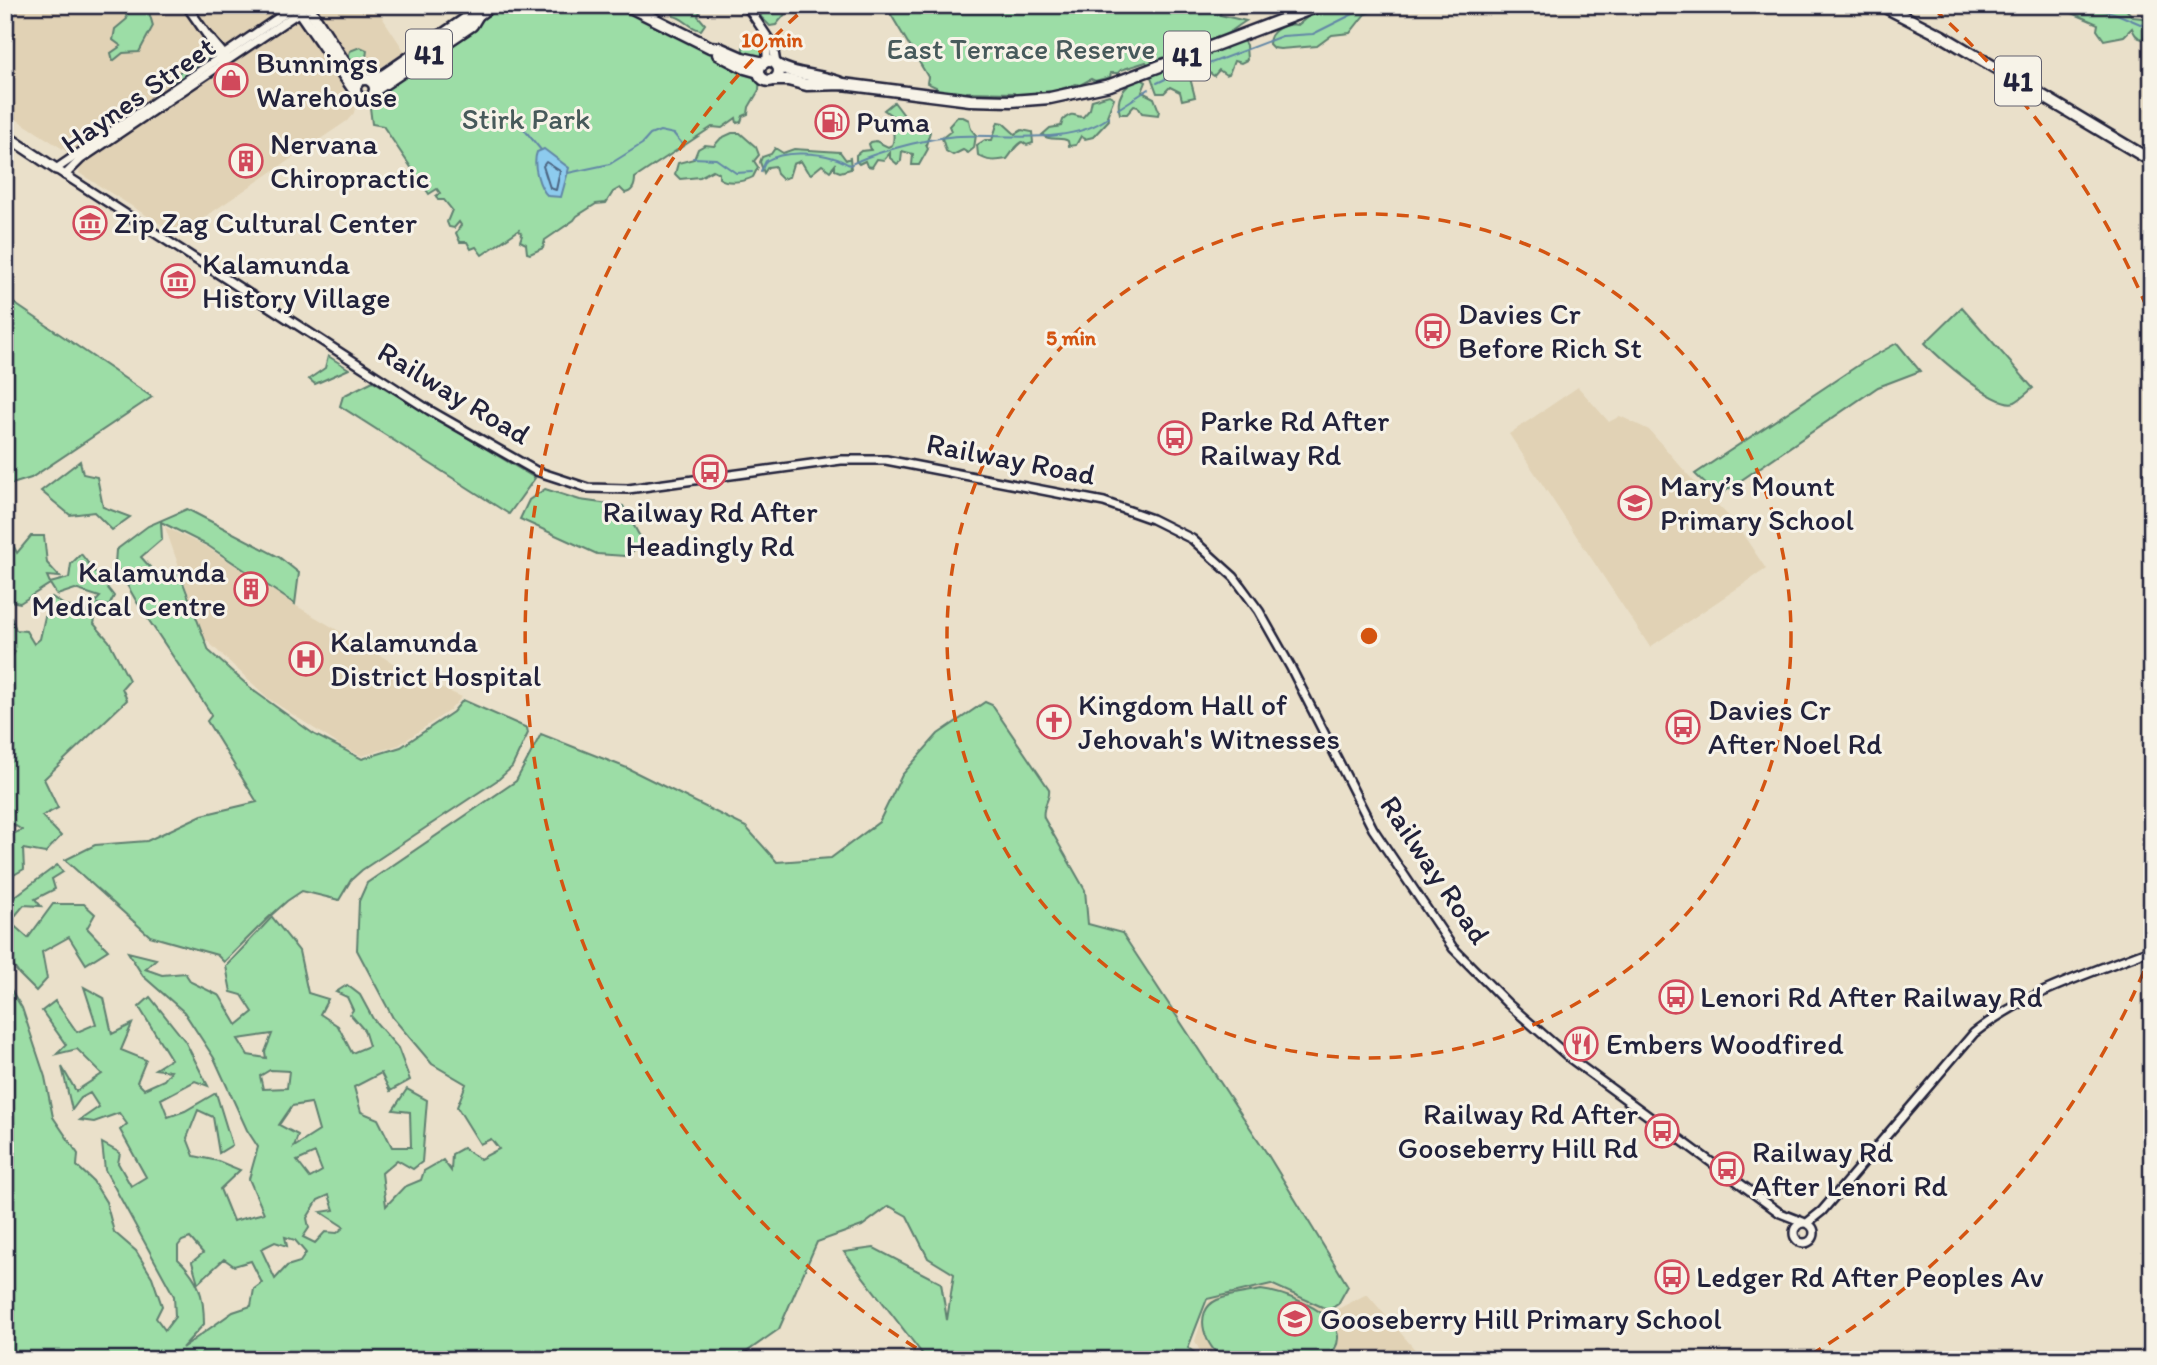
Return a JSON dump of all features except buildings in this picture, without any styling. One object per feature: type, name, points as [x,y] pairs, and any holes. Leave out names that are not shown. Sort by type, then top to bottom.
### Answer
[{"type":"main road","name":"41","points":[[369,84],[372,96],[366,100],[359,98],[354,90],[409,62],[437,44],[467,18],[478,15],[492,5]]},
{"type":"main road","name":"41","points":[[626,5],[710,47],[731,62],[769,65],[830,78],[843,84]]},
{"type":"main road","name":"41","points":[[769,65],[765,80],[788,80],[807,85],[843,84],[957,99],[1040,99],[1110,85],[1321,5]]},
{"type":"main road","name":"41","points":[[1881,5],[1942,36],[2152,161]]},
{"type":"main road","points":[[300,7],[350,71],[369,84]]},
{"type":"main road","points":[[300,7],[354,90]]},
{"type":"main road","points":[[769,65],[779,74],[772,80]]},
{"type":"main road","name":"Railway Road","points":[[5,135],[56,169]]},
{"type":"street","points":[[186,5],[224,59]]},
{"type":"street","points":[[746,5],[767,37],[769,65]]},
{"type":"street","name":"Haynes Street","points":[[56,169],[93,147],[300,7]]},
{"type":"street","name":"Haynes Street","points":[[65,175],[93,147]]},
{"type":"street","name":"Railway Road","points":[[56,169],[429,410],[537,471],[573,484],[597,489],[628,489],[841,460],[886,460],[1104,502],[1152,519],[1192,539],[1234,577],[1265,620],[1373,829],[1453,948],[1514,1010],[1571,1059],[1780,1213],[1794,1230]]},
{"type":"street","points":[[1822,1210],[1813,1239],[1804,1243],[1796,1239],[1794,1230],[1822,1210],[1983,1026],[2024,1000],[2152,949]]},
{"type":"street","name":"Railway Road","points":[[1780,1213],[1805,1223]]},
{"type":"street","points":[[1805,1223],[1813,1227],[1815,1232]]},
{"type":"shaded area","points":[[5,5],[386,5],[378,11],[405,52],[373,72],[360,70],[356,65],[336,77],[355,107],[354,113],[347,121],[176,234],[79,173],[81,166],[66,151],[5,112]]},
{"type":"shaded area","name":"Mary’s Mount Primary School","points":[[1578,387],[1609,422],[1620,416],[1649,430],[1697,485],[1734,521],[1766,569],[1650,647],[1509,434]]},
{"type":"shaded area","name":"Kalamunda District Hospital","points":[[165,527],[207,547],[295,605],[420,679],[462,697],[450,710],[399,745],[362,756],[344,748],[269,699],[204,638]]},
{"type":"shaded area","name":"Gooseberry Hill Primary School","points":[[1268,1285],[1334,1311],[1367,1294],[1424,1360],[1204,1360],[1195,1341],[1207,1304],[1212,1297]]},
{"type":"green space","points":[[131,5],[163,5],[158,11],[149,12],[153,26],[139,52],[123,53],[113,61],[111,53],[121,46],[113,40],[115,29],[127,19],[125,11]]},
{"type":"green space","name":"Stirk Park","points":[[492,5],[626,5],[760,74],[759,90],[748,114],[743,116],[741,122],[737,123],[736,118],[722,128],[712,127],[635,178],[630,191],[625,193],[620,188],[613,192],[606,203],[596,204],[577,216],[545,240],[543,248],[527,253],[526,244],[520,241],[522,235],[519,230],[482,255],[476,247],[471,249],[467,242],[460,242],[456,233],[461,225],[459,222],[454,228],[449,227],[447,222],[452,210],[444,200],[438,200],[436,196],[440,193],[437,189],[429,194],[383,126],[372,124],[369,99],[375,90]]},
{"type":"green space","points":[[693,5],[700,12],[698,16],[705,24],[701,30],[673,16],[680,6],[686,8]]},
{"type":"green space","points":[[763,5],[791,5],[781,6],[787,8],[786,13],[776,25],[770,26],[761,17],[760,8]]},
{"type":"green space","name":"East Terrace Reserve","points":[[876,5],[1146,5],[1148,10],[1154,5],[1218,5],[1221,8],[1220,15],[1246,21],[1221,37],[1170,53],[1168,57],[1149,67],[1146,62],[1111,73],[1110,77],[1095,81],[1091,79],[1080,85],[1043,95],[1036,92],[1036,97],[1017,97],[1014,93],[967,92],[965,96],[956,93],[955,96],[935,93],[936,87],[927,83],[928,77],[890,13],[880,12]]},
{"type":"green space","points":[[1329,5],[1393,5],[1365,14],[1350,33],[1332,35],[1317,46],[1280,49],[1269,44],[1272,35],[1279,28],[1298,25],[1316,10]]},
{"type":"green space","points":[[2066,5],[2103,5],[2106,9],[2116,5],[2123,6],[2133,17],[2152,19],[2152,37],[2145,34],[2143,39],[2139,38],[2132,28],[2124,36],[2104,40],[2097,30],[2098,24],[2072,13]]},
{"type":"green space","points":[[752,34],[761,34],[768,42],[772,54],[761,67],[751,63],[744,54],[743,47]]},
{"type":"green space","points":[[1242,39],[1246,45],[1247,60],[1241,63],[1234,61],[1229,74],[1219,70],[1214,76],[1197,64],[1198,59],[1207,58],[1210,49],[1220,46],[1226,49],[1231,40]]},
{"type":"green space","points":[[360,47],[367,50],[368,67],[360,72],[351,65],[348,58],[350,51]]},
{"type":"green space","points":[[213,52],[213,59],[171,86],[182,70]]},
{"type":"green space","points":[[1189,59],[1197,70],[1189,74],[1195,97],[1182,100],[1180,92],[1170,87],[1164,93],[1157,93],[1151,77],[1154,73]]},
{"type":"green space","points":[[1139,78],[1146,82],[1142,92],[1154,98],[1158,115],[1142,113],[1134,106],[1127,114],[1120,114],[1119,102],[1122,93]]},
{"type":"green space","points":[[1109,95],[1114,98],[1107,116],[1109,120],[1093,137],[1085,139],[1081,136],[1076,145],[1069,146],[1068,141],[1042,135],[1050,128],[1061,126],[1063,120],[1070,115],[1083,117],[1090,109],[1092,100]]},
{"type":"green space","points":[[894,102],[903,114],[906,125],[915,123],[919,128],[925,127],[930,132],[926,145],[928,149],[919,165],[912,165],[913,154],[902,151],[901,161],[897,164],[890,158],[890,153],[884,160],[877,159],[872,167],[867,166],[865,161],[859,164],[856,155],[861,151],[871,150],[871,142],[876,141],[888,147],[892,145],[895,118],[884,110]]},
{"type":"green space","points":[[957,117],[969,120],[976,135],[974,148],[968,153],[963,150],[953,155],[946,151],[942,138],[951,131],[949,126]]},
{"type":"green space","points":[[998,122],[1015,134],[1022,130],[1032,132],[1033,143],[1027,145],[1022,142],[1007,159],[992,160],[981,157],[978,155],[977,145],[985,140],[992,140]]},
{"type":"green space","points":[[740,133],[756,147],[759,155],[754,161],[758,167],[753,177],[731,182],[719,178],[719,173],[713,170],[700,177],[680,179],[675,174],[678,163],[694,159],[698,149],[705,145],[714,146],[721,138]]},
{"type":"green space","points":[[775,148],[783,153],[794,149],[840,152],[846,160],[850,158],[851,169],[840,172],[835,170],[835,165],[830,171],[822,165],[811,174],[801,161],[793,164],[789,177],[782,179],[775,166],[768,167],[764,173],[760,162],[762,157],[771,154]]},
{"type":"green space","points":[[5,297],[152,397],[31,478],[9,485],[5,485]]},
{"type":"green space","points":[[1962,307],[2033,388],[2017,401],[2006,402],[1982,390],[1954,370],[1925,343]]},
{"type":"green space","points":[[1897,343],[1920,371],[1878,387],[1718,496],[1695,474],[1863,362]]},
{"type":"green space","points":[[328,356],[349,369],[315,384],[309,379],[325,368]]},
{"type":"green space","points":[[373,381],[535,478],[509,514],[340,406],[343,396]]},
{"type":"green space","points":[[80,461],[83,474],[97,477],[103,507],[130,517],[112,530],[94,512],[70,515],[41,491]]},
{"type":"green space","points":[[545,489],[580,500],[623,506],[644,544],[625,556],[597,554],[520,519],[529,500]]},
{"type":"green space","points":[[187,509],[279,557],[299,573],[295,604],[207,545],[161,522],[162,539],[141,557],[164,583],[179,572],[209,651],[254,691],[315,735],[362,759],[401,747],[453,712],[463,700],[527,728],[528,733],[512,767],[499,779],[362,870],[351,880],[339,900],[302,891],[267,919],[224,962],[217,955],[150,936],[65,860],[95,845],[147,841],[202,815],[257,802],[207,721],[211,716],[210,712],[138,604],[115,564],[116,550],[148,526]]},
{"type":"green space","points":[[5,529],[17,553],[31,536],[44,536],[47,563],[60,577],[47,576],[50,583],[69,578],[71,564],[81,554],[114,596],[109,606],[98,604],[94,624],[109,641],[129,680],[122,688],[127,700],[44,779],[58,808],[42,816],[61,836],[45,853],[23,849],[24,869],[5,880],[5,837],[22,830],[5,819],[5,659],[9,661],[15,652],[5,645],[5,613],[10,614],[16,630],[26,631],[34,644],[40,639],[48,603],[52,597],[85,613],[100,597],[75,589],[57,595],[50,584],[20,603],[5,600]]},
{"type":"green space","points":[[985,702],[992,705],[1049,789],[1044,818],[1085,890],[1088,924],[1122,933],[1268,1155],[1348,1286],[1338,1304],[1329,1310],[1271,1284],[1207,1299],[1188,1348],[1205,1360],[939,1360],[939,1357],[924,1356],[844,1252],[874,1248],[941,1283],[947,1320],[954,1274],[928,1258],[907,1216],[889,1206],[862,1226],[817,1242],[779,1329],[735,1360],[5,1360],[5,980],[22,1008],[45,1077],[53,1117],[78,1154],[77,1166],[93,1181],[106,1202],[114,1232],[136,1251],[152,1277],[162,1306],[156,1318],[165,1330],[175,1317],[174,1296],[105,1170],[102,1143],[120,1153],[118,1163],[131,1186],[146,1177],[120,1130],[127,1124],[119,1113],[94,1122],[80,1120],[99,1107],[90,1093],[81,1098],[72,1110],[62,1067],[76,1091],[102,1074],[77,1049],[57,1054],[66,1045],[42,1011],[55,1001],[77,1032],[96,1024],[84,987],[104,998],[112,1034],[132,1024],[121,1050],[146,1060],[137,1082],[144,1089],[164,1080],[171,1071],[155,1069],[171,1059],[139,1007],[150,997],[185,1041],[208,1086],[195,1081],[161,1099],[168,1117],[185,1111],[216,1093],[232,1145],[219,1153],[213,1117],[198,1110],[187,1138],[194,1156],[218,1161],[240,1170],[220,1189],[233,1221],[264,1213],[249,1179],[258,1147],[247,1130],[214,1058],[184,1012],[143,976],[128,952],[156,959],[145,969],[162,975],[185,973],[191,982],[220,996],[237,1025],[253,1012],[242,995],[231,992],[226,966],[272,917],[299,951],[308,993],[328,999],[320,1014],[338,1026],[352,1053],[369,1046],[364,1030],[350,1014],[353,1010],[347,997],[336,992],[347,985],[360,995],[373,1019],[398,1048],[410,1080],[390,1091],[381,1073],[354,1087],[361,1112],[378,1119],[392,1147],[411,1147],[410,1112],[393,1110],[407,1089],[427,1100],[422,1162],[413,1169],[397,1160],[382,1173],[386,1206],[404,1187],[421,1180],[424,1171],[443,1160],[451,1171],[452,1154],[463,1148],[480,1159],[499,1149],[491,1139],[480,1144],[457,1107],[466,1084],[432,1064],[393,1018],[357,950],[359,901],[367,883],[516,781],[541,734],[627,768],[746,827],[777,862],[831,858],[879,822],[902,775],[938,734]],"holes":[[[272,1034],[265,1052],[266,1058],[248,1055],[238,1039]],[[270,1070],[289,1071],[287,1088],[263,1089],[260,1076]],[[311,1103],[319,1131],[294,1147],[298,1135],[279,1125],[292,1106]],[[315,1153],[322,1171],[310,1178],[297,1161]],[[329,1195],[334,1210],[321,1212],[344,1227],[337,1233],[325,1232],[315,1243],[303,1237],[309,1228],[307,1218],[318,1200]],[[285,1237],[295,1240],[306,1253],[300,1262],[287,1266],[275,1279],[261,1249],[275,1242],[287,1246]],[[190,1238],[203,1253],[192,1262],[198,1283],[224,1259],[234,1266],[251,1261],[262,1283],[254,1289],[251,1306],[233,1312],[182,1348],[204,1324],[204,1314],[199,1288],[178,1259],[178,1246]]]},
{"type":"green space","points":[[57,865],[63,872],[52,879],[55,889],[35,899],[41,906],[24,905],[10,922],[28,938],[53,904],[84,904],[95,914],[87,928],[108,950],[86,964],[69,937],[42,952],[47,979],[36,991],[19,974],[5,954],[5,904]]},
{"type":"green space","name":"Gooseberry Hill Primary School","points":[[1261,1290],[1306,1304],[1332,1322],[1338,1334],[1336,1346],[1325,1360],[1225,1360],[1218,1355],[1204,1330],[1203,1321],[1209,1306],[1227,1296]]},
{"type":"water","points":[[544,149],[569,168],[561,197],[548,196],[539,182],[536,157],[537,152]]},
{"type":"waterway","points":[[1190,71],[1282,36],[1313,34],[1371,5]]},
{"type":"waterway","points":[[2085,5],[2117,14],[2152,29]]},
{"type":"waterway","points":[[1157,83],[1174,75]]},
{"type":"waterway","points":[[1118,109],[1149,89]]},
{"type":"waterway","points":[[761,171],[766,161],[790,154],[826,156],[850,165],[888,150],[934,139],[960,136],[1057,135],[1076,132],[1109,117]]},
{"type":"waterway","points":[[523,128],[541,150]]},
{"type":"waterway","points":[[568,173],[610,164],[642,144],[650,135],[660,131],[674,134],[683,145]]},
{"type":"waterway","points":[[693,158],[716,159],[736,173],[752,172]]},
{"type":"place","name":"Bunnings Warehouse","points":[[231,80]]},
{"type":"place","name":"Puma","points":[[832,122]]},
{"type":"place","name":"Nervana Chiropractic","points":[[246,161]]},
{"type":"place","name":"Zip Zag Cultural Center","points":[[90,223]]},
{"type":"place","name":"Kalamunda History Village","points":[[178,281]]},
{"type":"place","name":"Davies Cr Before Rich St","points":[[1433,331]]},
{"type":"place","name":"Parke Rd After Railway Rd","points":[[1175,438]]},
{"type":"place","name":"Railway Rd After Headingly Rd","points":[[710,472]]},
{"type":"place","name":"Mary’s Mount Primary School","points":[[1635,503]]},
{"type":"place","name":"Kalamunda Medical Centre","points":[[251,589]]},
{"type":"place","name":"Kalamunda District Hospital","points":[[306,659]]},
{"type":"place","name":"Kingdom Hall of Jehovah's Witnesses","points":[[1054,722]]},
{"type":"place","name":"Davies Cr After Noel Rd","points":[[1683,727]]},
{"type":"place","name":"Lenori Rd After Railway Rd","points":[[1676,997]]},
{"type":"place","name":"Embers Woodfired","points":[[1581,1044]]},
{"type":"place","name":"Railway Rd After Gooseberry Hill Rd","points":[[1662,1131]]},
{"type":"place","name":"Railway Rd After Lenori Rd","points":[[1727,1169]]},
{"type":"place","name":"Ledger Rd After Peoples Av","points":[[1672,1277]]},
{"type":"place","name":"Gooseberry Hill Primary School","points":[[1295,1319]]}]
